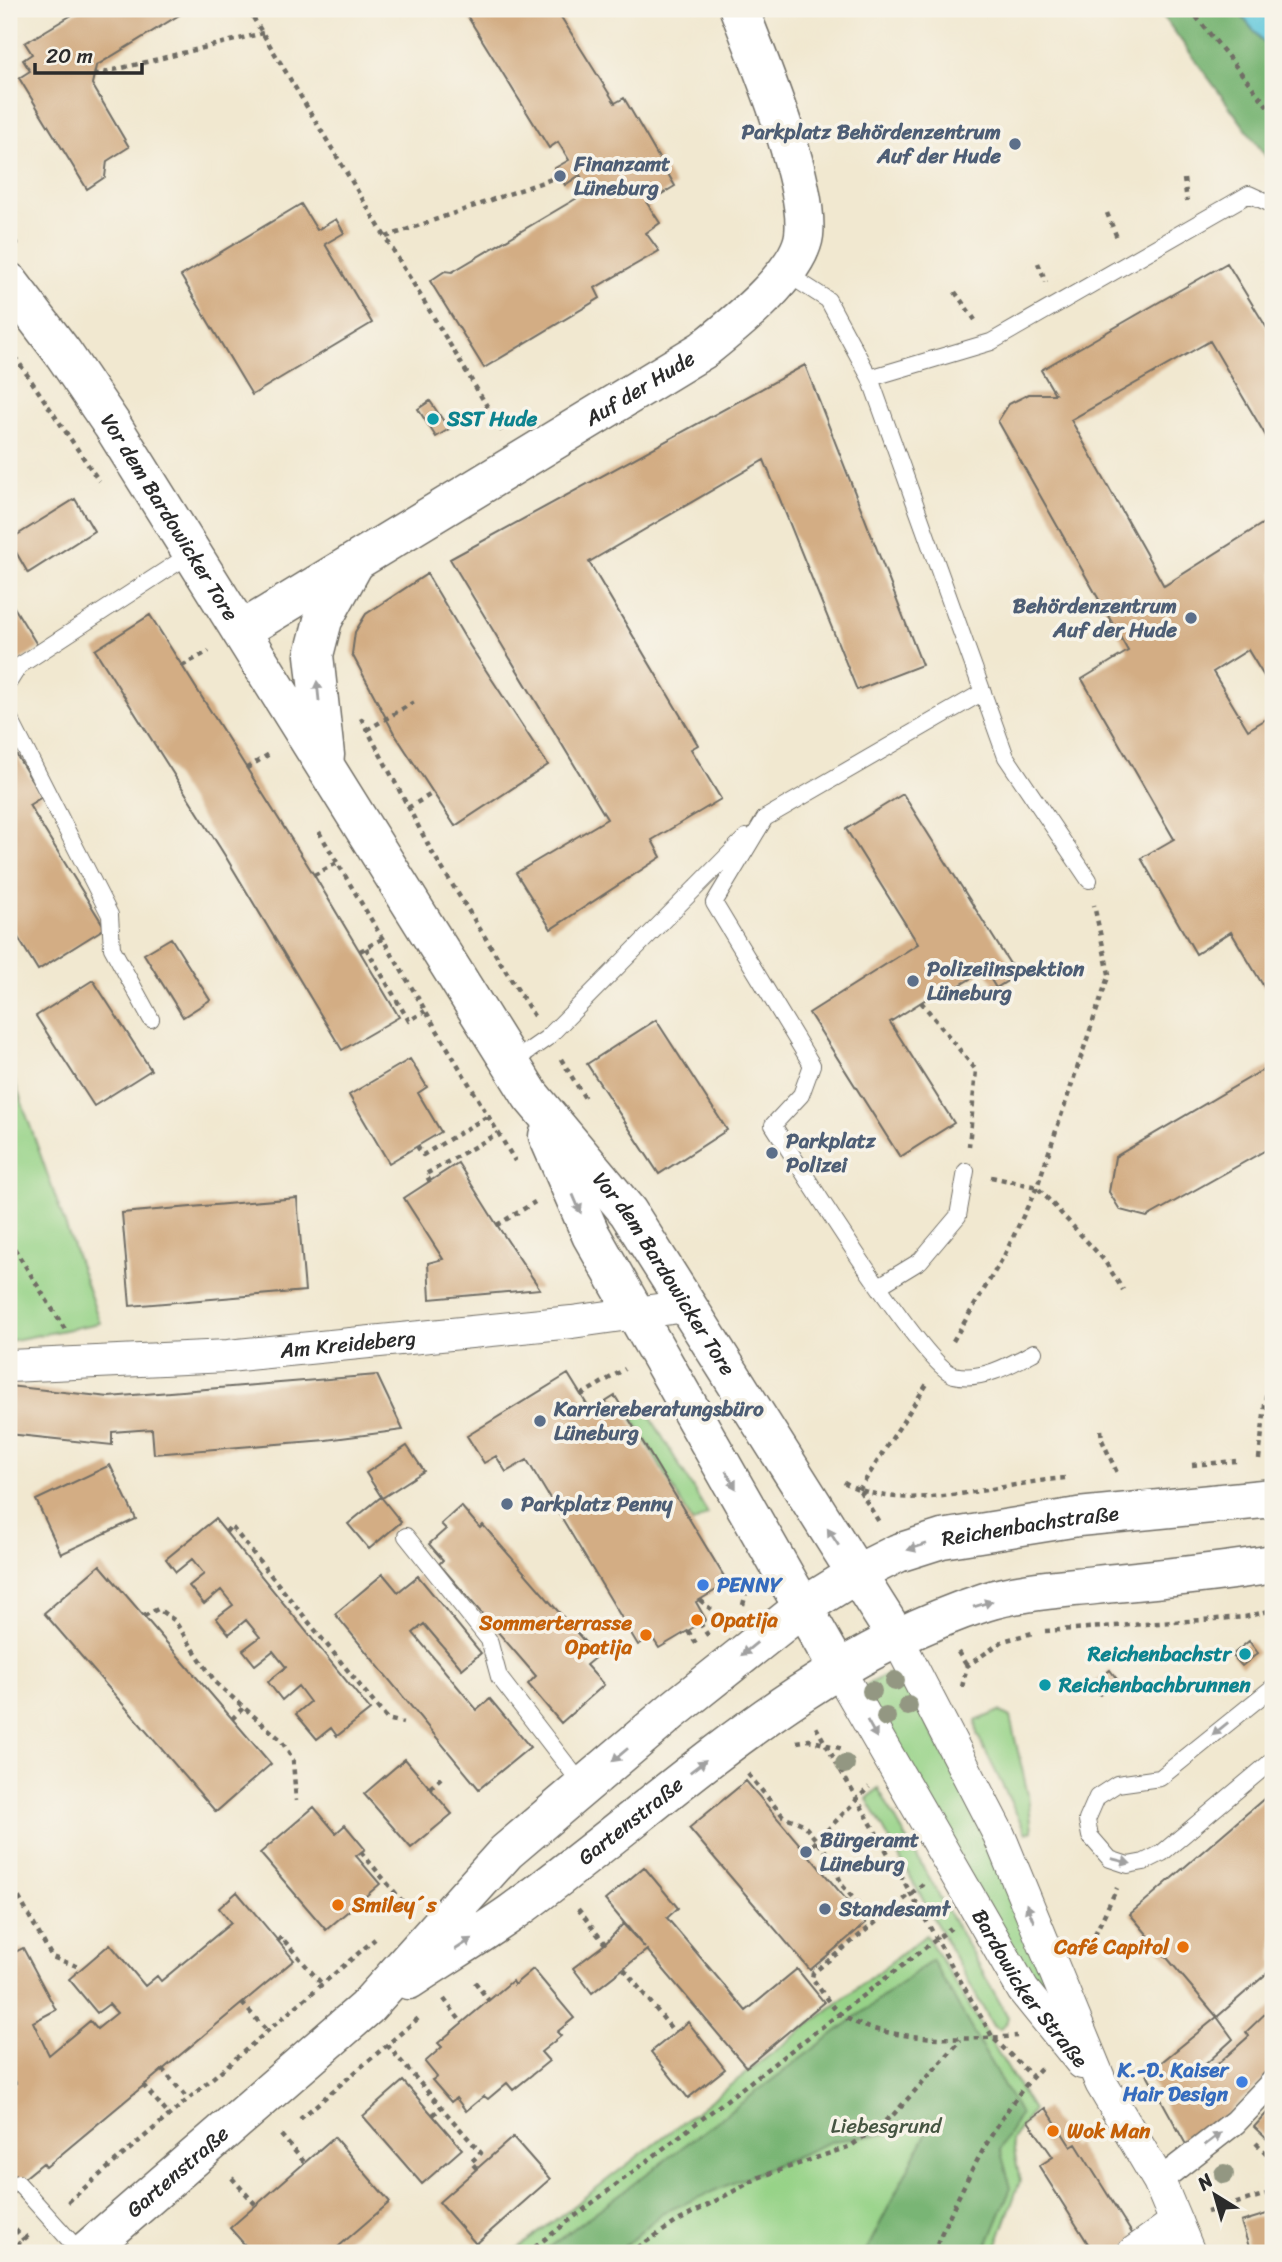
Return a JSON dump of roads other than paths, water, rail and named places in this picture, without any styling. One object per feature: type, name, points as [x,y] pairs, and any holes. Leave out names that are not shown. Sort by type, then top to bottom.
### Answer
[{"type":"main road","name":"Auf der Hude","points":[[241,631],[703,350],[744,317],[786,273],[804,236],[800,187],[739,9]]},
{"type":"main road","name":"Vor dem Bardowicker Tore","points":[[17,268],[70,363],[322,758],[531,1096],[590,1235],[838,1669]]},
{"type":"main road","points":[[322,758],[325,755],[314,655],[323,620],[355,562]]},
{"type":"main road","name":"Vor dem Bardowicker Tore","points":[[531,1096],[628,1212],[897,1638]]},
{"type":"main road","name":"Reichenbachstraße","points":[[803,1607],[856,1574],[898,1553],[942,1539],[1002,1527],[1273,1498]]},
{"type":"main road","points":[[897,1638],[938,1618],[989,1601],[1046,1590],[1273,1564]]},
{"type":"main road","name":"Gartenstraße","points":[[82,2253],[366,2008],[506,1852],[803,1607]]},
{"type":"main road","name":"Gartenstraße","points":[[366,2008],[510,1914],[710,1756],[838,1669],[897,1638]]},
{"type":"street","name":"Am Kreideberg","points":[[9,1367],[228,1356],[559,1324],[686,1306]]},
{"type":"street","name":"Bardowicker Straße","points":[[897,1638],[999,1835],[1101,2083],[1159,2181],[1189,2253]]},
{"type":"street","name":"Bardowicker Straße","points":[[838,1669],[1023,1990],[1042,2018],[1101,2083]]},
{"type":"street","points":[[1159,2181],[1235,2122],[1273,2082]]},
{"type":"street","points":[[1133,2253],[1176,2222]]},
{"type":"lane","points":[[870,378],[991,342],[1249,194],[1273,205]]},
{"type":"lane","points":[[786,273],[828,300],[870,378],[1006,757],[1089,880]]},
{"type":"lane","points":[[9,682],[19,666],[192,553]]},
{"type":"lane","points":[[511,1063],[547,1038],[765,818],[983,692]]},
{"type":"lane","points":[[9,717],[110,915],[112,948],[151,1020]]},
{"type":"lane","points":[[765,818],[714,903],[812,1065],[802,1095],[773,1125],[879,1286],[938,1366],[956,1375],[1000,1371],[1034,1352]]},
{"type":"lane","points":[[879,1286],[919,1261],[958,1216],[966,1171]]},
{"type":"lane","points":[[406,1536],[489,1640],[499,1677],[584,1786]]},
{"type":"lane","points":[[1273,1687],[1160,1778],[1116,1784],[1097,1797],[1087,1820],[1090,1836],[1110,1859],[1128,1865],[1144,1862],[1162,1853],[1273,1760]]},
{"type":"lane","points":[[18,2182],[82,2253]]},
{"type":"water","points":[[1236,9],[1273,9],[1273,54]]},
{"type":"place","name":"Parkplatz Behördenzentrum Auf der Hude","points":[[1015,144]]},
{"type":"place","name":"Finanzamt Lüneburg","points":[[560,176]]},
{"type":"place","name":"SST Hude","points":[[433,419]]},
{"type":"place","name":"Behördenzentrum Auf der Hude","points":[[1191,618]]},
{"type":"place","name":"Polizeiinspektion Lüneburg","points":[[913,981]]},
{"type":"place","name":"Parkplatz Polizei","points":[[772,1153]]},
{"type":"place","name":"Karriereberatungsbüro Lüneburg","points":[[540,1421]]},
{"type":"place","name":"Parkplatz Penny","points":[[507,1504]]},
{"type":"place","name":"PENNY","points":[[703,1585]]},
{"type":"place","name":"Opatija","points":[[697,1620]]},
{"type":"place","name":"Sommerterrasse Opatija","points":[[646,1635]]},
{"type":"place","name":"Reichenbachstr","points":[[1245,1654]]},
{"type":"place","name":"Reichenbachbrunnen","points":[[1045,1685]]},
{"type":"place","name":"Bürgeramt Lüneburg","points":[[806,1852]]},
{"type":"place","name":"Smiley´s","points":[[338,1905]]},
{"type":"place","name":"Standesamt","points":[[825,1909]]},
{"type":"place","name":"Café Capitol","points":[[1183,1947]]},
{"type":"place","name":"K.-D. Kaiser Hair Design","points":[[1242,2082]]},
{"type":"place","name":"Wok Man","points":[[1053,2131]]},
{"type":"park label","name":"Liebesgrund","points":[[886,2126]]}]
